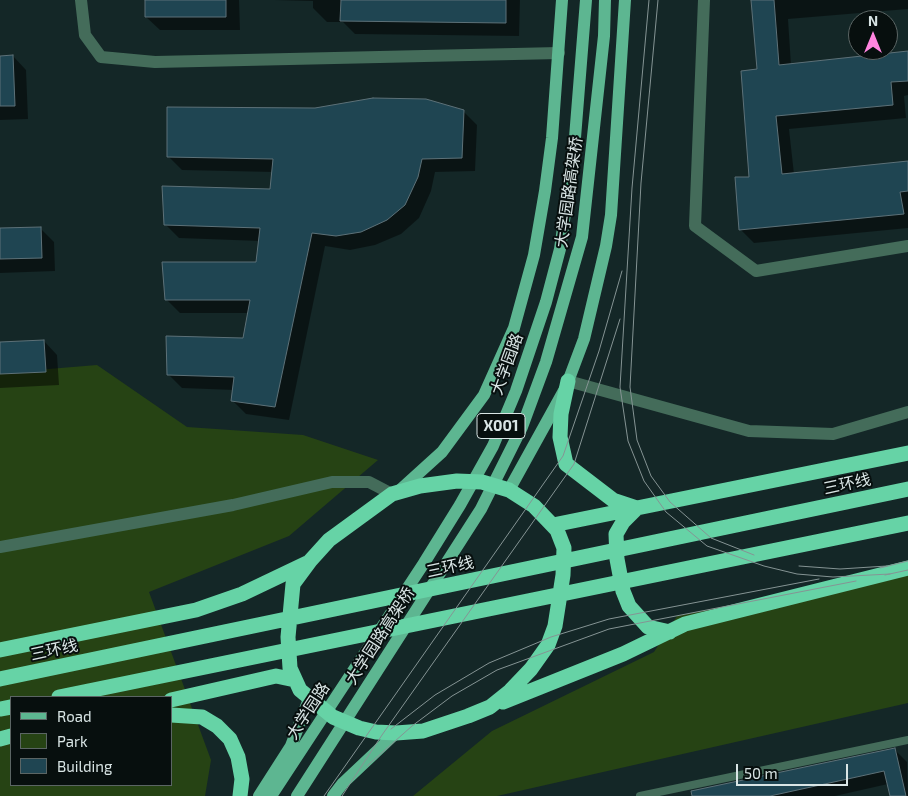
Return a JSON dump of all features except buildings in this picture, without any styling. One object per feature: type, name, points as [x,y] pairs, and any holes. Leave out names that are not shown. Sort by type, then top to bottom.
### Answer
[{"type":"highway","points":[[568,381],[561,414],[560,437],[566,464],[613,500],[637,508]]},
{"type":"highway","points":[[553,525],[908,454]]},
{"type":"highway","points":[[490,707],[510,691],[531,669],[548,645],[555,626],[563,575],[564,548],[558,530],[534,506],[509,490],[482,482],[458,481],[395,492],[330,540],[310,561],[293,584],[288,637],[290,668],[300,690],[333,717],[359,728],[376,732],[423,731],[490,707],[623,654],[685,624],[908,568]]},
{"type":"highway","name":"三环线","points":[[0,679],[908,489]]},
{"type":"highway","points":[[637,508],[623,522],[616,534],[617,559],[623,591],[629,606],[648,627],[670,632]]},
{"type":"highway","points":[[65,696],[908,523]]},
{"type":"highway","points":[[0,650],[196,610],[242,594],[310,561]]},
{"type":"highway","points":[[172,700],[276,676],[295,680]]},
{"type":"highway","points":[[172,715],[202,717],[217,726],[230,739],[238,757],[242,780],[240,796]]},
{"type":"main road","points":[[395,492],[442,452],[484,395],[514,328],[534,255],[545,191],[552,138],[562,0]]},
{"type":"main road","name":"大学园路","points":[[271,796],[445,530],[493,446],[516,391],[546,302],[560,249],[574,150],[586,0]]},
{"type":"main road","name":"大学园路高架桥","points":[[297,796],[481,509],[522,427],[546,362],[582,237],[604,36],[605,0]]},
{"type":"main road","name":"X001","points":[[509,490],[548,422],[568,381],[584,339],[612,215],[625,0]]},
{"type":"main road","name":"大学园路","points":[[259,796],[291,746],[309,699]]},
{"type":"main road","points":[[333,796],[343,783],[396,733]]},
{"type":"street","points":[[81,0],[85,35],[101,56],[164,62],[558,53]]},
{"type":"street","points":[[704,0],[695,226],[756,271],[908,246]]},
{"type":"street","points":[[568,381],[748,431],[833,434],[908,412]]},
{"type":"street","points":[[0,547],[233,504],[332,482],[369,482],[395,492]]},
{"type":"lane","points":[[640,796],[681,792],[908,740]]},
{"type":"green space","points":[[97,365],[187,427],[303,435],[378,460],[289,536],[149,592],[211,760],[205,796],[0,796],[0,373]]},
{"type":"green space","points":[[908,569],[908,703],[497,796],[413,796],[492,731],[654,652],[677,616]]},
{"type":"tram line","points":[[649,0],[632,188],[620,387],[628,441],[644,481],[666,512],[707,546],[764,566],[797,574],[833,577],[890,574]]},
{"type":"tram line","points":[[658,0],[641,183],[630,387],[637,440],[651,476],[670,502],[711,538],[754,555]]},
{"type":"tram line","points":[[324,796],[563,456],[599,351],[622,271]]},
{"type":"tram line","points":[[342,796],[382,735],[574,464],[620,319]]},
{"type":"tram line","points":[[880,568],[908,561]]},
{"type":"tram line","points":[[799,566],[840,569],[887,566]]},
{"type":"tram line","points":[[885,575],[908,570]]},
{"type":"tram line","points":[[391,729],[435,695],[489,663],[551,637],[609,619],[819,579]]},
{"type":"tram line","points":[[367,766],[412,726],[452,696],[497,670],[609,629],[856,581]]}]
